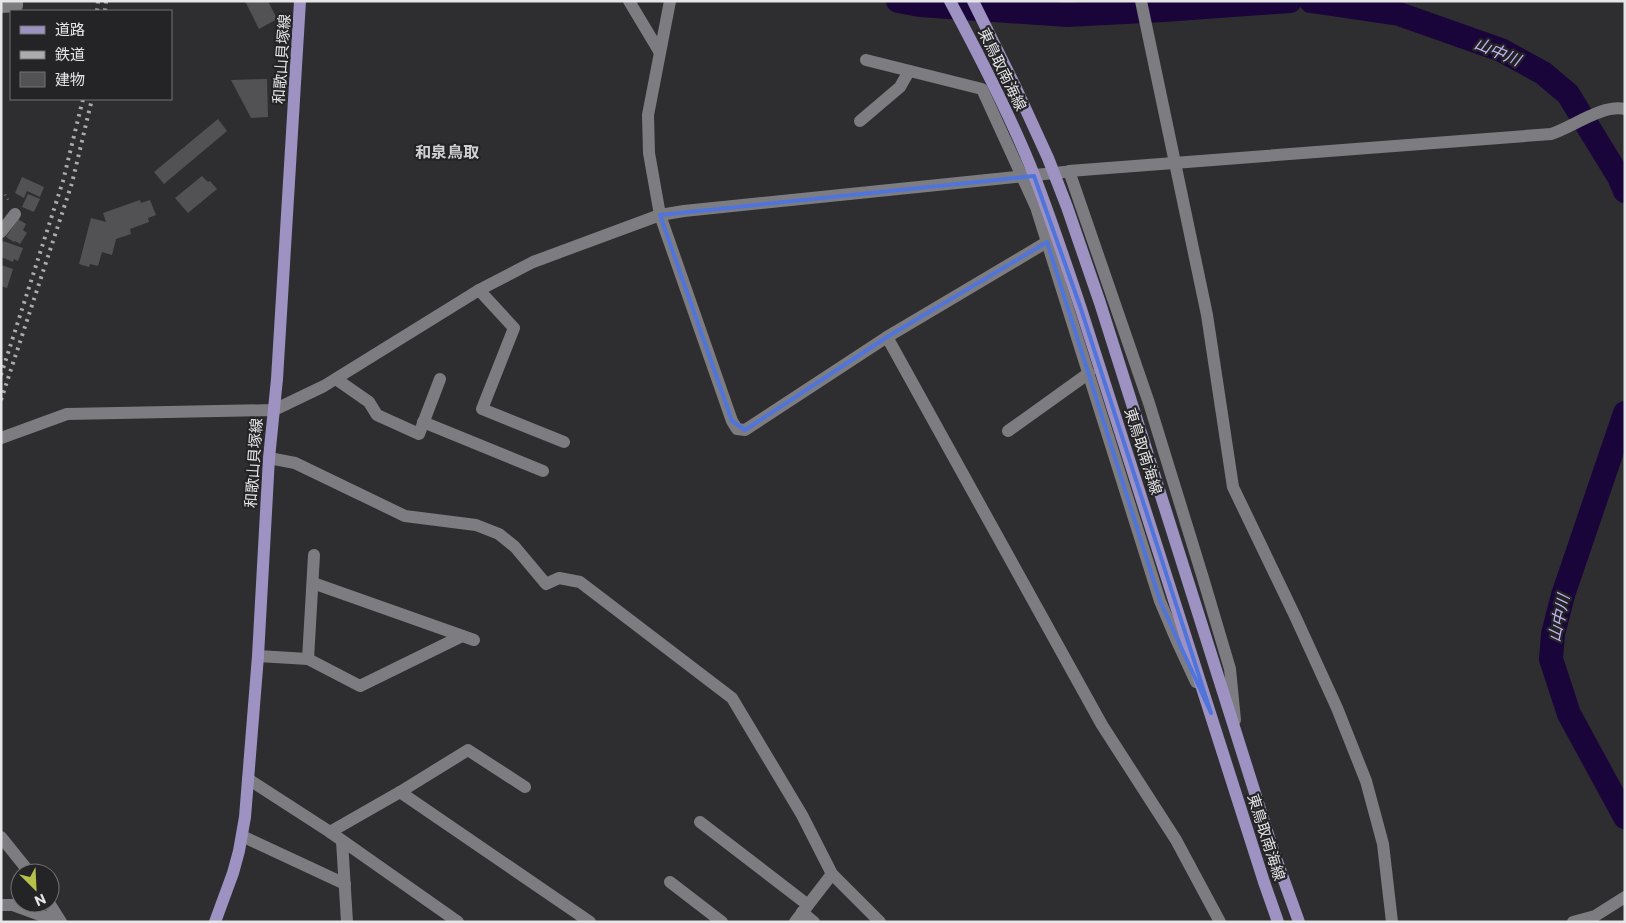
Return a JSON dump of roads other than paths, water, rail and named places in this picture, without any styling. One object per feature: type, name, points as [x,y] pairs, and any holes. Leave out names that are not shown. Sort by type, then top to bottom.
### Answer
[{"type":"main road","name":"和歌山貝塚線","points":[[215,922],[233,872],[242,836],[248,779],[258,656],[269,458],[277,379],[300,1]]},
{"type":"main road","name":"東鳥取南海線","points":[[950,1],[999,94],[1026,157],[1081,309],[1278,922]]},
{"type":"main road","name":"東鳥取南海線","points":[[972,1],[1015,86],[1048,158],[1100,302],[1237,738],[1273,850],[1299,922]]},
{"type":"street","points":[[1,7],[16,6],[17,1]]},
{"type":"street","points":[[629,1],[659,51]]},
{"type":"street","points":[[670,1],[648,115],[649,154],[660,215],[732,421],[737,429],[744,430],[887,337],[1047,242]]},
{"type":"street","points":[[1141,1],[1207,315],[1233,487],[1330,692],[1366,781],[1383,844],[1392,922]]},
{"type":"street","points":[[866,60],[982,88],[1036,207],[1160,600],[1176,640],[1210,713]]},
{"type":"street","points":[[860,121],[900,87],[909,71]]},
{"type":"street","points":[[1,438],[67,414],[274,410],[324,386],[479,290],[533,262],[660,215],[684,210],[1069,172],[1552,134],[1604,110],[1625,109]]},
{"type":"street","points":[[1069,172],[1149,403],[1203,578],[1230,669],[1237,738]]},
{"type":"street","points":[[1,232],[15,214]]},
{"type":"street","points":[[479,290],[514,328],[482,409],[564,442]]},
{"type":"street","points":[[887,337],[1102,725],[1176,840],[1220,922]]},
{"type":"street","points":[[1008,432],[1089,373]]},
{"type":"street","points":[[336,379],[369,402],[377,415],[419,434],[440,379]]},
{"type":"street","points":[[423,422],[543,471]]},
{"type":"street","points":[[269,458],[295,463],[405,516],[476,525],[499,534],[515,547],[546,584],[559,578],[580,582],[732,698],[802,815],[832,874],[880,922]]},
{"type":"street","points":[[308,659],[314,556]]},
{"type":"street","points":[[258,656],[308,659],[360,686],[468,638],[313,583]]},
{"type":"street","points":[[330,832],[468,750],[526,786]]},
{"type":"street","points":[[248,779],[342,840],[458,922]]},
{"type":"street","points":[[400,792],[575,918],[590,922]]},
{"type":"street","points":[[700,822],[814,922]]},
{"type":"street","points":[[1,836],[22,863]]},
{"type":"street","points":[[242,836],[345,884]]},
{"type":"street","points":[[342,840],[347,922]]},
{"type":"street","points":[[802,913],[832,874]]},
{"type":"street","points":[[670,882],[722,922]]},
{"type":"street","points":[[1573,922],[1595,916],[1625,897]]},
{"type":"street","points":[[1,905],[13,905],[55,922]]},
{"type":"waterway","name":"山中川","points":[[898,1],[920,5],[1067,15],[1290,1]]},
{"type":"waterway","name":"山中川","points":[[1311,1],[1399,14],[1501,50],[1543,73],[1568,94],[1619,177],[1625,191]]},
{"type":"waterway","name":"山中川","points":[[1625,413],[1563,595],[1553,634],[1551,659],[1569,714],[1625,817]]},
{"type":"railway","points":[[97,10],[98,1]]},
{"type":"railway","points":[[105,10],[106,1]]},
{"type":"railway","points":[[1,375],[63,181],[83,100]]},
{"type":"railway","points":[[1,400],[72,183],[92,100]]},
{"type":"district","name":"和泉鳥取","points":[[447,151]]}]
